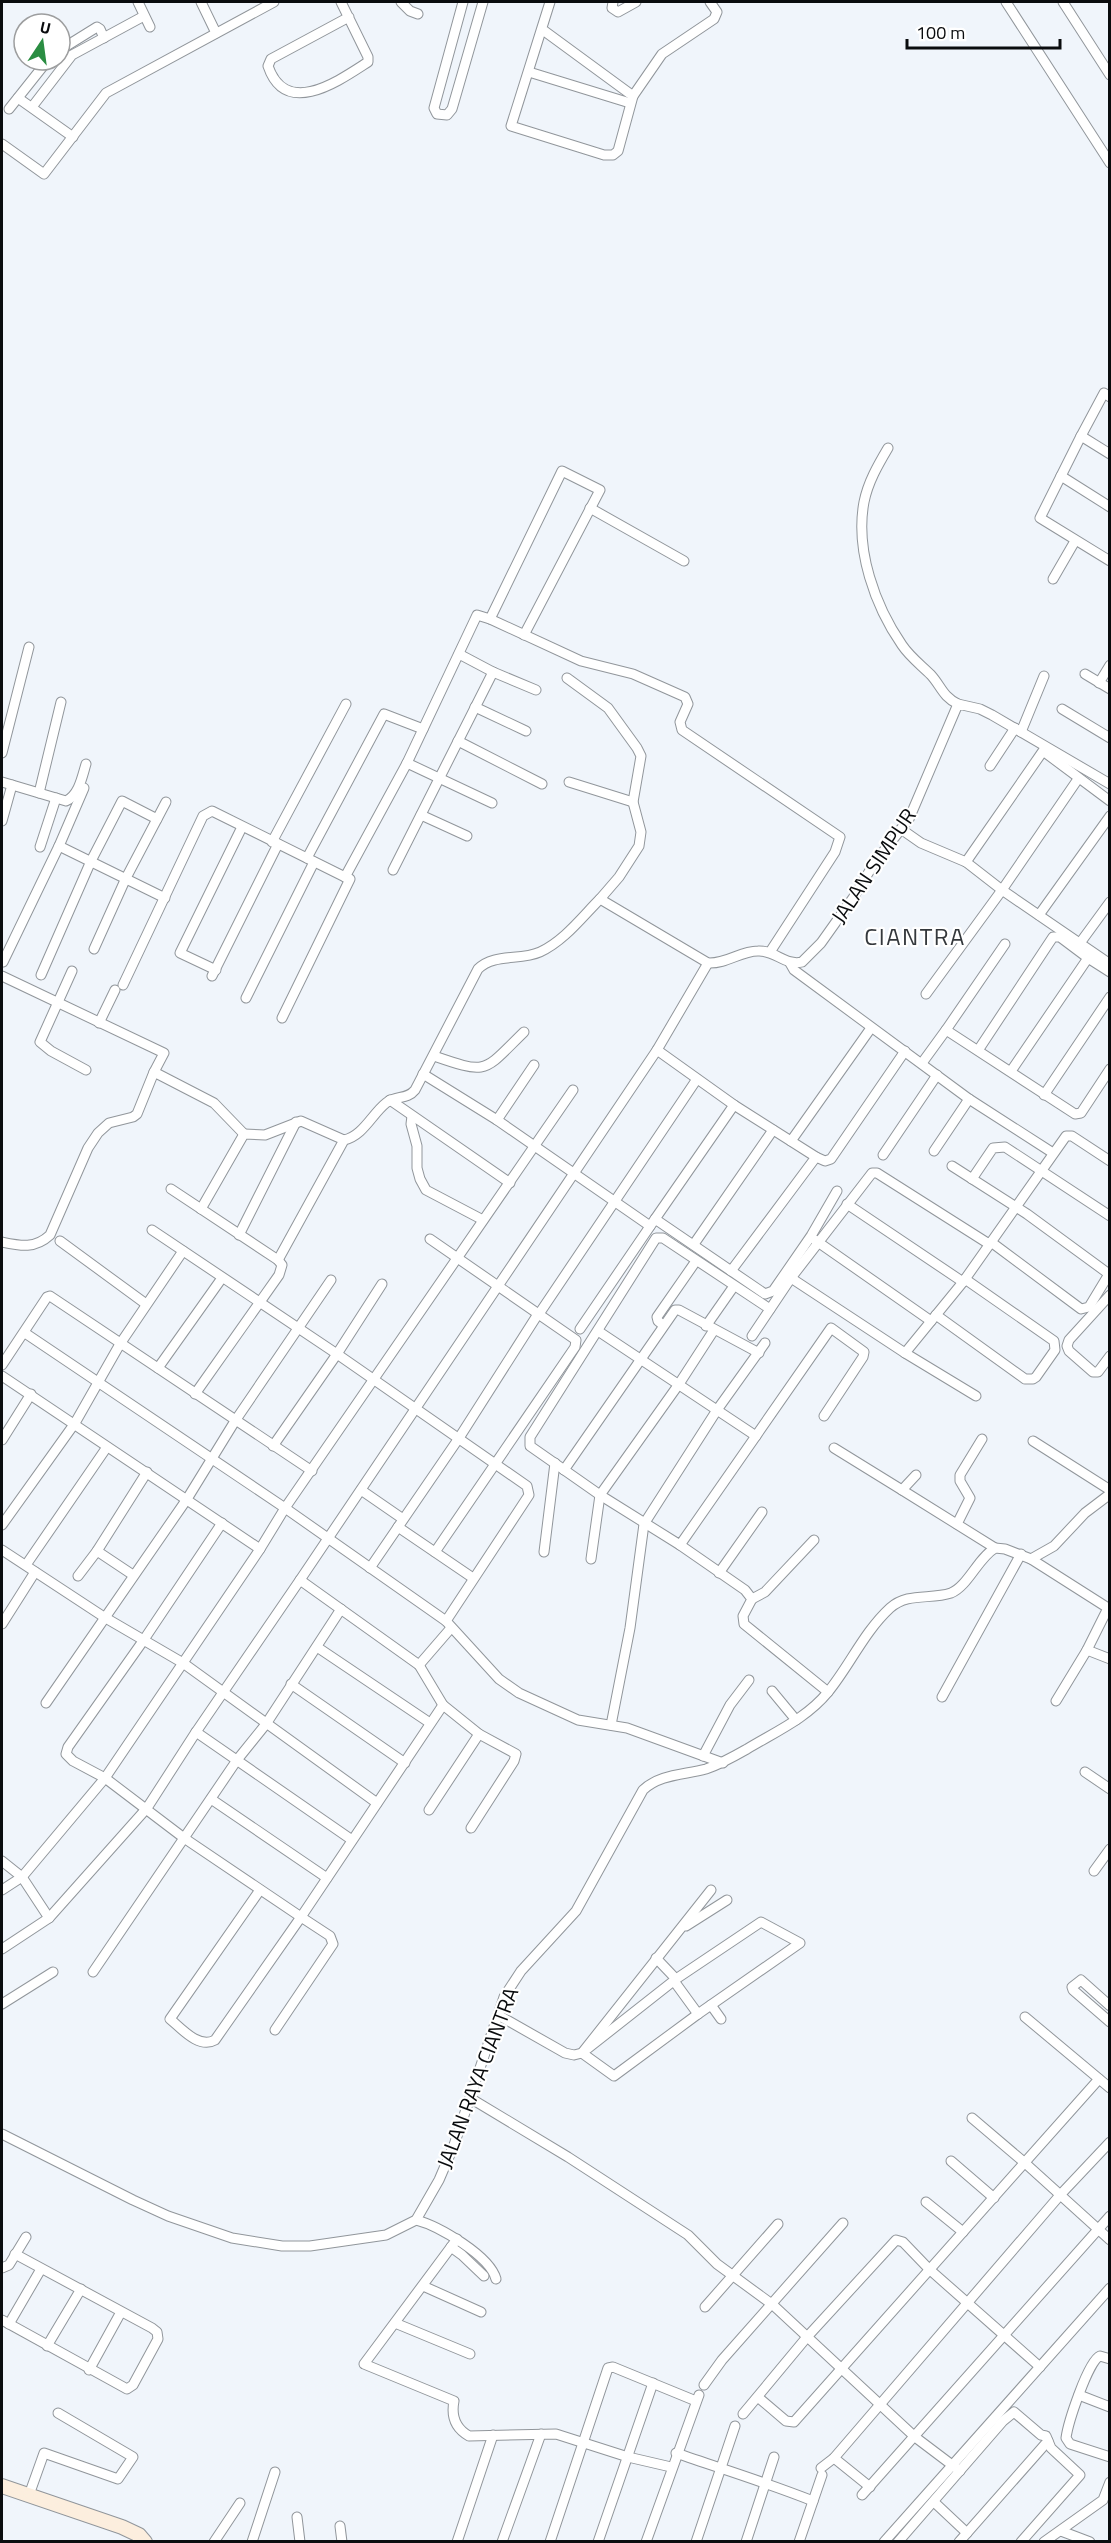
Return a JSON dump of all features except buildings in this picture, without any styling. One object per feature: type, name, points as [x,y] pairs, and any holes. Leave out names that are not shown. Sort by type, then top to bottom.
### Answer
[{"type":"street","points":[[138,2],[150,27]]},
{"type":"street","points":[[201,2],[216,33]]},
{"type":"street","points":[[2,144],[44,175],[106,93],[274,2]]},
{"type":"street","points":[[341,2],[349,17],[368,62],[321,90],[298,92],[280,86],[269,70],[269,63],[272,59],[349,17]]},
{"type":"street","points":[[401,2],[410,11],[418,14]]},
{"type":"street","points":[[463,2],[434,108],[437,114],[447,116],[452,109],[483,2]]},
{"type":"street","points":[[550,2],[511,126],[604,155],[613,155],[618,151],[631,99],[662,54],[714,19],[717,12],[710,2]]},
{"type":"street","points":[[613,2],[612,8],[618,12],[636,2]]},
{"type":"street","points":[[1006,2],[1110,163]]},
{"type":"street","points":[[1063,2],[1110,75]]},
{"type":"street","points":[[32,107],[72,55],[144,16]]},
{"type":"street","points":[[72,43],[97,27],[104,38]]},
{"type":"street","points":[[543,30],[631,99]]},
{"type":"street","points":[[9,109],[39,72]]},
{"type":"street","points":[[529,72],[631,99]]},
{"type":"street","points":[[18,98],[73,137]]},
{"type":"street","points":[[1108,392],[1081,436],[1040,518],[1110,561]]},
{"type":"street","points":[[1081,436],[1110,454]]},
{"type":"street","points":[[888,448],[874,472],[863,509],[863,540],[868,572],[887,621],[903,647],[932,676],[945,696],[958,704],[980,709],[992,715],[1110,784]]},
{"type":"street","points":[[490,618],[562,471],[600,489],[524,634]]},
{"type":"street","points":[[1061,476],[1110,507]]},
{"type":"street","points":[[590,508],[684,561]]},
{"type":"street","points":[[1053,579],[1075,540]]},
{"type":"street","points":[[345,877],[407,763],[477,615],[490,618],[581,661],[633,674],[685,697],[688,704],[680,722],[682,730],[840,837],[835,852],[770,952]]},
{"type":"street","points":[[2,753],[29,647]]},
{"type":"street","points":[[459,654],[493,672],[536,690]]},
{"type":"street","points":[[1099,683],[1110,665]]},
{"type":"street","points":[[393,870],[493,672]]},
{"type":"street","points":[[1085,674],[1110,689]]},
{"type":"street","points":[[990,765],[1018,730],[1044,676]]},
{"type":"street","points":[[154,1072],[214,1103],[244,1134],[267,1134],[297,1122],[303,1122],[344,1140],[354,1137],[390,1100],[411,1095],[481,966],[492,960],[526,957],[545,950],[561,938],[619,877],[639,846],[641,832],[633,802],[641,759],[639,751],[608,708],[567,678]]},
{"type":"street","points":[[39,793],[61,702]]},
{"type":"street","points":[[242,827],[180,953],[214,973],[275,843],[346,704]]},
{"type":"street","name":"JALAN SIMPUR","points":[[790,963],[802,962],[821,943],[853,898],[875,861],[902,829],[913,812],[958,704]]},
{"type":"street","points":[[475,707],[526,731]]},
{"type":"street","points":[[1062,709],[1110,738]]},
{"type":"street","points":[[246,998],[311,860],[384,714],[423,729]]},
{"type":"street","points":[[458,741],[542,784]]},
{"type":"street","points":[[966,862],[1043,751],[1110,801]]},
{"type":"street","points":[[407,763],[492,803]]},
{"type":"street","points":[[2,782],[66,801],[73,796],[86,764]]},
{"type":"street","points":[[926,994],[1002,890],[1078,779]]},
{"type":"street","points":[[569,782],[633,802]]},
{"type":"street","points":[[2,821],[12,785]]},
{"type":"street","points":[[3,962],[59,846],[84,788]]},
{"type":"street","points":[[40,846],[56,798]]},
{"type":"street","points":[[41,975],[91,861],[122,801],[158,819]]},
{"type":"street","points":[[94,949],[126,878],[166,802]]},
{"type":"street","points":[[99,1023],[165,898],[203,816],[212,811],[350,879],[282,1018]]},
{"type":"street","points":[[421,815],[467,836]]},
{"type":"street","points":[[1039,915],[1110,816]]},
{"type":"street","points":[[902,829],[931,848],[966,862],[1002,890],[1110,964]]},
{"type":"street","points":[[59,846],[165,898]]},
{"type":"street","points":[[600,899],[708,963],[724,962],[752,951],[770,952],[790,963],[793,969],[871,1028],[969,1099],[1053,1154]]},
{"type":"street","points":[[1080,944],[1110,902]]},
{"type":"street","points":[[979,1049],[1053,937],[1060,937],[1110,972]]},
{"type":"street","points":[[922,1063],[1005,944]]},
{"type":"street","points":[[1011,1071],[1088,958]]},
{"type":"street","points":[[2,1949],[49,1918],[147,1808],[657,1050],[708,963]]},
{"type":"street","points":[[72,970],[39,1042],[86,1070]]},
{"type":"street","points":[[2,976],[164,1053],[137,1114],[104,1126],[88,1148],[50,1234],[42,1243],[30,1246],[2,1242]]},
{"type":"street","points":[[1044,1095],[1110,997]]},
{"type":"street","points":[[791,1141],[871,1028]]},
{"type":"street","points":[[946,1030],[979,1049],[1072,1113],[1080,1113],[1110,1070]]},
{"type":"street","points":[[434,1056],[467,1067],[483,1068],[495,1060],[524,1032]]},
{"type":"street","points":[[657,1050],[734,1105],[825,1161],[831,1159],[904,1051]]},
{"type":"street","points":[[497,1120],[534,1065]]},
{"type":"street","points":[[423,1074],[497,1120],[614,1200],[653,1223],[694,1252],[734,1286],[770,1309]]},
{"type":"street","points":[[883,1155],[937,1075]]},
{"type":"street","points":[[370,1568],[459,1438],[539,1312],[697,1079]]},
{"type":"street","points":[[2,1890],[22,1877],[105,1778],[261,1549],[285,1508],[375,1381],[573,1090]]},
{"type":"street","points":[[934,1150],[969,1099]]},
{"type":"street","points":[[390,1100],[510,1183]]},
{"type":"street","points":[[580,1329],[734,1105]]},
{"type":"street","points":[[412,1116],[411,1124],[417,1146],[417,1168],[426,1190],[483,1220]]},
{"type":"street","points":[[239,1235],[297,1122]]},
{"type":"street","points":[[663,1324],[657,1319],[660,1312],[676,1293],[694,1252],[773,1130]]},
{"type":"street","points":[[201,1209],[244,1134]]},
{"type":"street","points":[[905,1353],[964,1281],[1066,1136],[1070,1135],[1110,1161]]},
{"type":"street","points":[[278,1260],[344,1140]]},
{"type":"street","points":[[972,1179],[993,1148],[1005,1147],[1110,1215]]},
{"type":"street","points":[[731,1271],[816,1157]]},
{"type":"street","points":[[752,1599],[743,1587],[600,1495],[531,1447],[529,1440],[654,1239],[663,1238],[694,1252],[731,1271],[764,1293],[771,1292],[847,1204],[868,1176],[878,1173],[990,1243],[1078,1307],[1084,1309],[1089,1307],[1108,1277],[1108,1272],[952,1166]]},
{"type":"street","points":[[171,1190],[278,1260],[282,1265],[282,1270],[195,1394]]},
{"type":"street","points":[[752,1336],[815,1239],[837,1191]]},
{"type":"street","points":[[815,1239],[1026,1379],[1031,1380],[1036,1377],[1055,1350],[1054,1341],[847,1204]]},
{"type":"street","points":[[152,1230],[337,1354],[527,1486],[529,1494],[472,1578],[449,1624],[419,1665]]},
{"type":"street","points":[[430,1239],[497,1287],[575,1337],[576,1343],[435,1552]]},
{"type":"street","points":[[60,1241],[146,1304]]},
{"type":"street","points":[[2,1525],[75,1423],[120,1344],[183,1251]]},
{"type":"street","points":[[158,1368],[222,1278]]},
{"type":"street","points":[[791,1278],[905,1353],[976,1396]]},
{"type":"street","points":[[46,1703],[187,1499],[235,1421],[331,1280]]},
{"type":"street","points":[[273,1446],[382,1284]]},
{"type":"street","points":[[591,1559],[600,1495],[679,1384],[734,1286]]},
{"type":"street","points":[[1110,1295],[1067,1346],[1069,1351],[1094,1372],[1099,1370],[1110,1356]]},
{"type":"street","points":[[2,1365],[47,1297],[50,1296],[312,1471]]},
{"type":"street","points":[[564,1470],[663,1324],[676,1309],[759,1353]]},
{"type":"street","points":[[680,1545],[831,1328],[864,1352],[863,1358],[824,1416]]},
{"type":"street","points":[[598,1331],[756,1436]]},
{"type":"street","points":[[24,1333],[285,1508],[449,1624],[499,1679],[519,1693],[578,1720],[627,1728],[723,1763]]},
{"type":"street","points":[[610,1725],[630,1628],[644,1524],[717,1410],[765,1343]]},
{"type":"street","points":[[2,1376],[261,1549]]},
{"type":"street","points":[[2,1440],[31,1394]]},
{"type":"street","points":[[957,1524],[970,1498],[960,1481],[960,1475],[982,1439]]},
{"type":"street","points":[[1031,1559],[1054,1546],[1085,1513],[1110,1492],[1033,1441]]},
{"type":"street","points":[[28,1562],[107,1447]]},
{"type":"street","points":[[834,1448],[995,1548],[1021,1554],[1031,1559],[1109,1608],[1056,1701]]},
{"type":"street","points":[[544,1552],[555,1463]]},
{"type":"street","points":[[78,1576],[97,1551],[147,1472]]},
{"type":"street","points":[[902,1490],[916,1474]]},
{"type":"street","points":[[361,1491],[435,1552],[472,1578]]},
{"type":"street","points":[[719,1573],[762,1512]]},
{"type":"street","points":[[222,1523],[66,1754],[73,1761],[105,1778],[184,1838],[330,1936],[333,1944],[275,2030]]},
{"type":"street","points":[[814,1540],[765,1592],[752,1599],[743,1616],[744,1624],[828,1692]]},
{"type":"street","name":"JALAN RAYA CIANTRA","points":[[416,2220],[448,2161],[504,1997],[517,1976],[576,1911],[642,1790],[664,1777],[723,1763],[796,1720],[828,1692],[872,1627],[892,1607],[914,1597],[940,1595],[955,1590],[995,1548]]},
{"type":"street","points":[[2,1550],[104,1617],[183,1664],[377,1803]]},
{"type":"street","points":[[97,1551],[133,1575]]},
{"type":"street","points":[[942,1697],[1021,1554]]},
{"type":"street","points":[[2,1624],[35,1572]]},
{"type":"street","points":[[300,1580],[419,1665],[443,1705],[479,1734],[514,1751],[517,1756],[471,1828]]},
{"type":"street","points":[[93,1972],[237,1760],[266,1724],[341,1609]]},
{"type":"street","points":[[317,1647],[430,1723]]},
{"type":"street","points":[[1087,1650],[1110,1659]]},
{"type":"street","points":[[703,1756],[730,1705],[749,1680]]},
{"type":"street","points":[[291,1684],[405,1763]]},
{"type":"street","points":[[772,1691],[796,1720]]},
{"type":"street","points":[[260,1890],[170,2019],[199,2042],[206,2044],[215,2040],[443,1705]]},
{"type":"street","points":[[196,1732],[352,1840]]},
{"type":"street","points":[[429,1810],[479,1734]]},
{"type":"street","points":[[1085,1772],[1110,1789]]},
{"type":"street","points":[[211,1799],[327,1878]]},
{"type":"street","points":[[1094,1871],[1110,1849]]},
{"type":"street","points":[[2,1861],[22,1877],[49,1918]]},
{"type":"street","points":[[582,2053],[711,1890]]},
{"type":"street","points":[[678,1931],[727,1900]]},
{"type":"street","points":[[498,2015],[565,2054],[574,2055],[582,2053],[675,1980],[761,1922],[800,1943],[614,2076],[582,2053]]},
{"type":"street","points":[[656,1958],[675,1980],[698,2014]]},
{"type":"street","points":[[2,2004],[53,1972]]},
{"type":"street","points":[[1095,2010],[1106,2003],[1081,1980],[1072,1986],[1073,1990],[1095,2010],[1110,2022]]},
{"type":"street","points":[[711,2005],[721,2019]]},
{"type":"street","points":[[1025,2018],[1110,2088]]},
{"type":"street","points":[[759,2398],[786,2421],[794,2422],[1099,2079]]},
{"type":"street","points":[[470,2098],[568,2157],[688,2235],[709,2258],[772,2305],[915,2436],[960,2471]]},
{"type":"street","points":[[972,2118],[1061,2194],[1110,2240]]},
{"type":"street","points":[[2,2134],[123,2196],[168,2216],[232,2238],[282,2246],[310,2246],[386,2235],[416,2220],[427,2223],[488,2264],[496,2279]]},
{"type":"street","points":[[800,2541],[822,2471],[1061,2194],[1110,2142]]},
{"type":"street","points":[[951,2161],[994,2198]]},
{"type":"street","points":[[926,2202],[963,2232]]},
{"type":"street","points":[[862,2495],[1110,2216]]},
{"type":"street","points":[[704,2385],[722,2360],[843,2223]]},
{"type":"street","points":[[705,2307],[778,2224]]},
{"type":"street","points":[[2,2268],[8,2265],[26,2236]]},
{"type":"street","points":[[743,2414],[892,2241],[903,2242],[929,2269],[1040,2367]]},
{"type":"street","points":[[454,2243],[484,2276]]},
{"type":"street","points":[[454,2243],[364,2364],[454,2401],[454,2421],[460,2431],[469,2436],[556,2434],[628,2457],[671,2467]]},
{"type":"street","points":[[15,2254],[81,2289],[155,2330],[158,2340],[129,2389],[89,2370],[5,2322],[41,2268]]},
{"type":"street","points":[[423,2286],[481,2312]]},
{"type":"street","points":[[884,2541],[1110,2288]]},
{"type":"street","points":[[47,2346],[81,2289]]},
{"type":"street","points":[[89,2370],[121,2312]]},
{"type":"street","points":[[395,2323],[470,2354]]},
{"type":"street","points":[[1110,2358],[1100,2356],[1096,2358],[1079,2395],[1067,2433],[1067,2441],[1070,2444],[1110,2457]]},
{"type":"street","points":[[550,2541],[608,2368],[613,2367],[697,2398],[646,2541]]},
{"type":"street","points":[[598,2541],[652,2383]]},
{"type":"street","points":[[1079,2395],[1110,2407]]},
{"type":"street","points":[[898,2541],[1014,2412],[1041,2436],[1046,2436],[1052,2449],[1079,2471],[1079,2477],[1021,2541]]},
{"type":"street","points":[[29,2495],[44,2453],[118,2479],[133,2457],[58,2413]]},
{"type":"street","points":[[696,2541],[735,2426]]},
{"type":"street","points":[[502,2541],[541,2434]]},
{"type":"street","points":[[457,2541],[494,2435]]},
{"type":"street","points":[[934,2502],[965,2538],[1048,2441]]},
{"type":"street","points":[[676,2453],[749,2479],[765,2481],[813,2501]]},
{"type":"street","points":[[746,2541],[774,2457]]},
{"type":"street","points":[[834,2458],[870,2487]]},
{"type":"street","points":[[252,2541],[275,2472]]},
{"type":"street","points":[[1044,2541],[1106,2501],[1110,2482]]},
{"type":"street","points":[[2,2486],[131,2530],[146,2541]]},
{"type":"street","points":[[214,2541],[240,2503]]},
{"type":"street","points":[[297,2517],[300,2541]]},
{"type":"street","points":[[340,2526],[342,2541]]},
{"type":"street","points":[[1061,2531],[1090,2541]]},
{"type":"district","name":"CIANTRA","points":[[915,937]]}]
